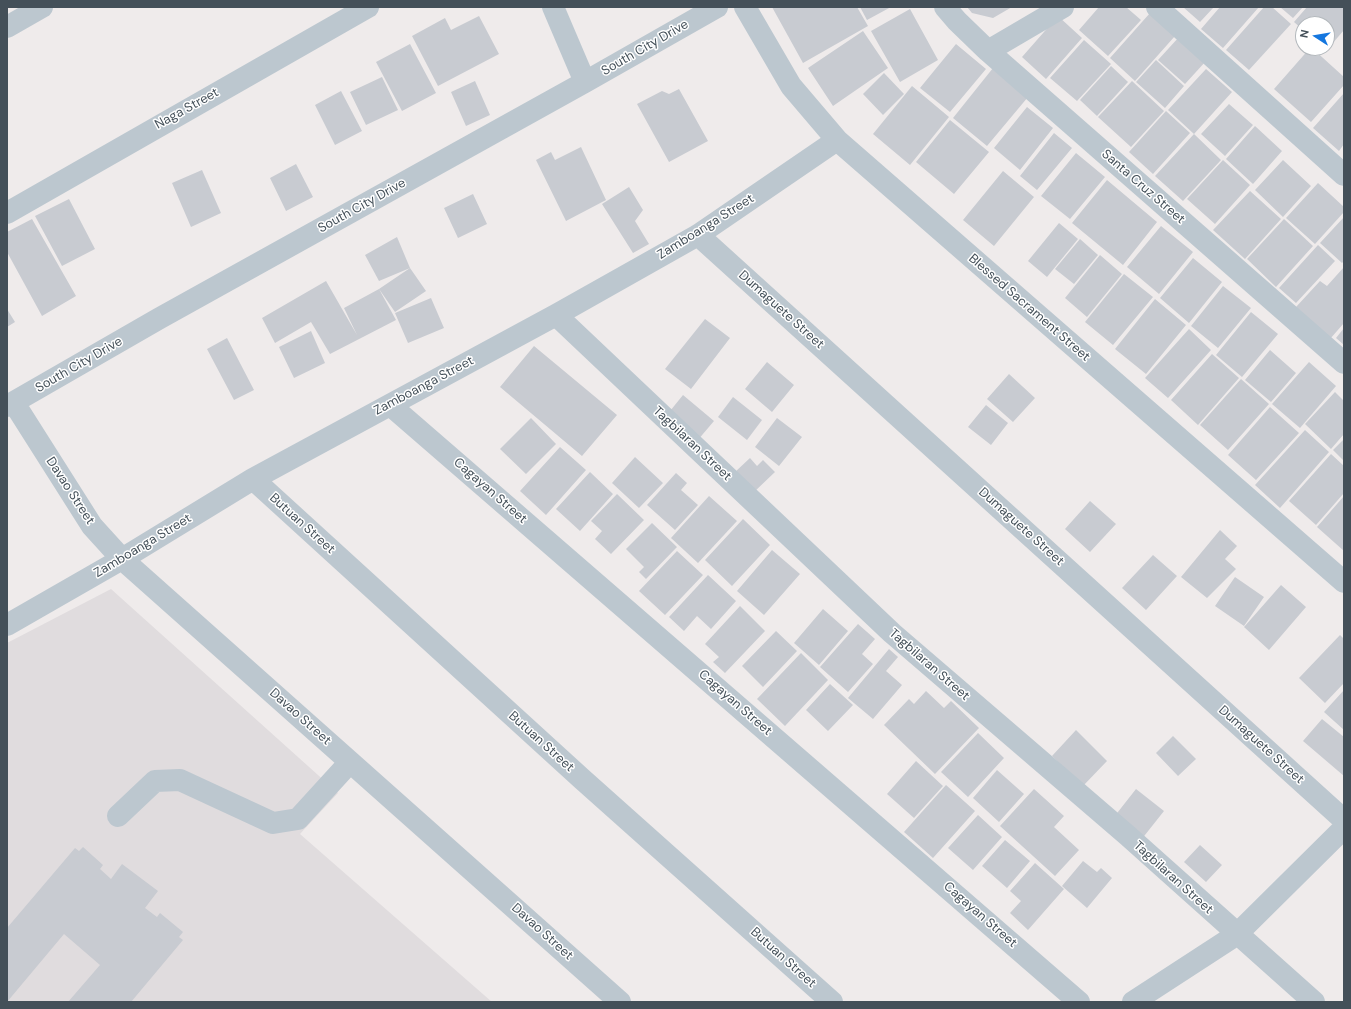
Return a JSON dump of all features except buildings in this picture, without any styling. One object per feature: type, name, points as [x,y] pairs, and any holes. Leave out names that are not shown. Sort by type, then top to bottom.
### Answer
[{"type":"street","points":[[7,27],[42,7]]},
{"type":"street","name":"Naga Street","points":[[7,213],[368,7]]},
{"type":"street","points":[[553,7],[586,82]]},
{"type":"street","name":"South City Drive","points":[[10,404],[160,318],[586,82],[717,7]]},
{"type":"street","name":"Blessed Sacrament Street","points":[[745,7],[791,86],[837,140],[1344,582]]},
{"type":"street","name":"Santa Cruz Street","points":[[945,7],[956,21],[988,51],[1344,363]]},
{"type":"street","points":[[988,51],[1064,7]]},
{"type":"street","points":[[1157,7],[1344,175]]},
{"type":"street","name":"Zamboanga Street","points":[[7,625],[122,559],[253,479],[556,315],[698,235],[837,140]]},
{"type":"street","name":"Dumaguete Street","points":[[698,235],[1344,820]]},
{"type":"street","name":"Tagbilaran Street","points":[[556,315],[892,633],[1127,835],[1236,935],[1314,1002]]},
{"type":"street","name":"Davao Street","points":[[10,404],[92,526],[122,559],[620,1002]]},
{"type":"street","name":"Cagayan Street","points":[[390,405],[1079,1002]]},
{"type":"street","name":"Butuan Street","points":[[253,479],[582,779],[832,1002]]},
{"type":"street","points":[[118,816],[155,781],[180,780],[273,823],[298,820],[350,762]]},
{"type":"street","points":[[1137,1001],[1236,935],[1344,828]]},
{"type":"shaded area","points":[[111,589],[338,793],[300,834],[492,1002],[7,1002],[7,643]]}]
